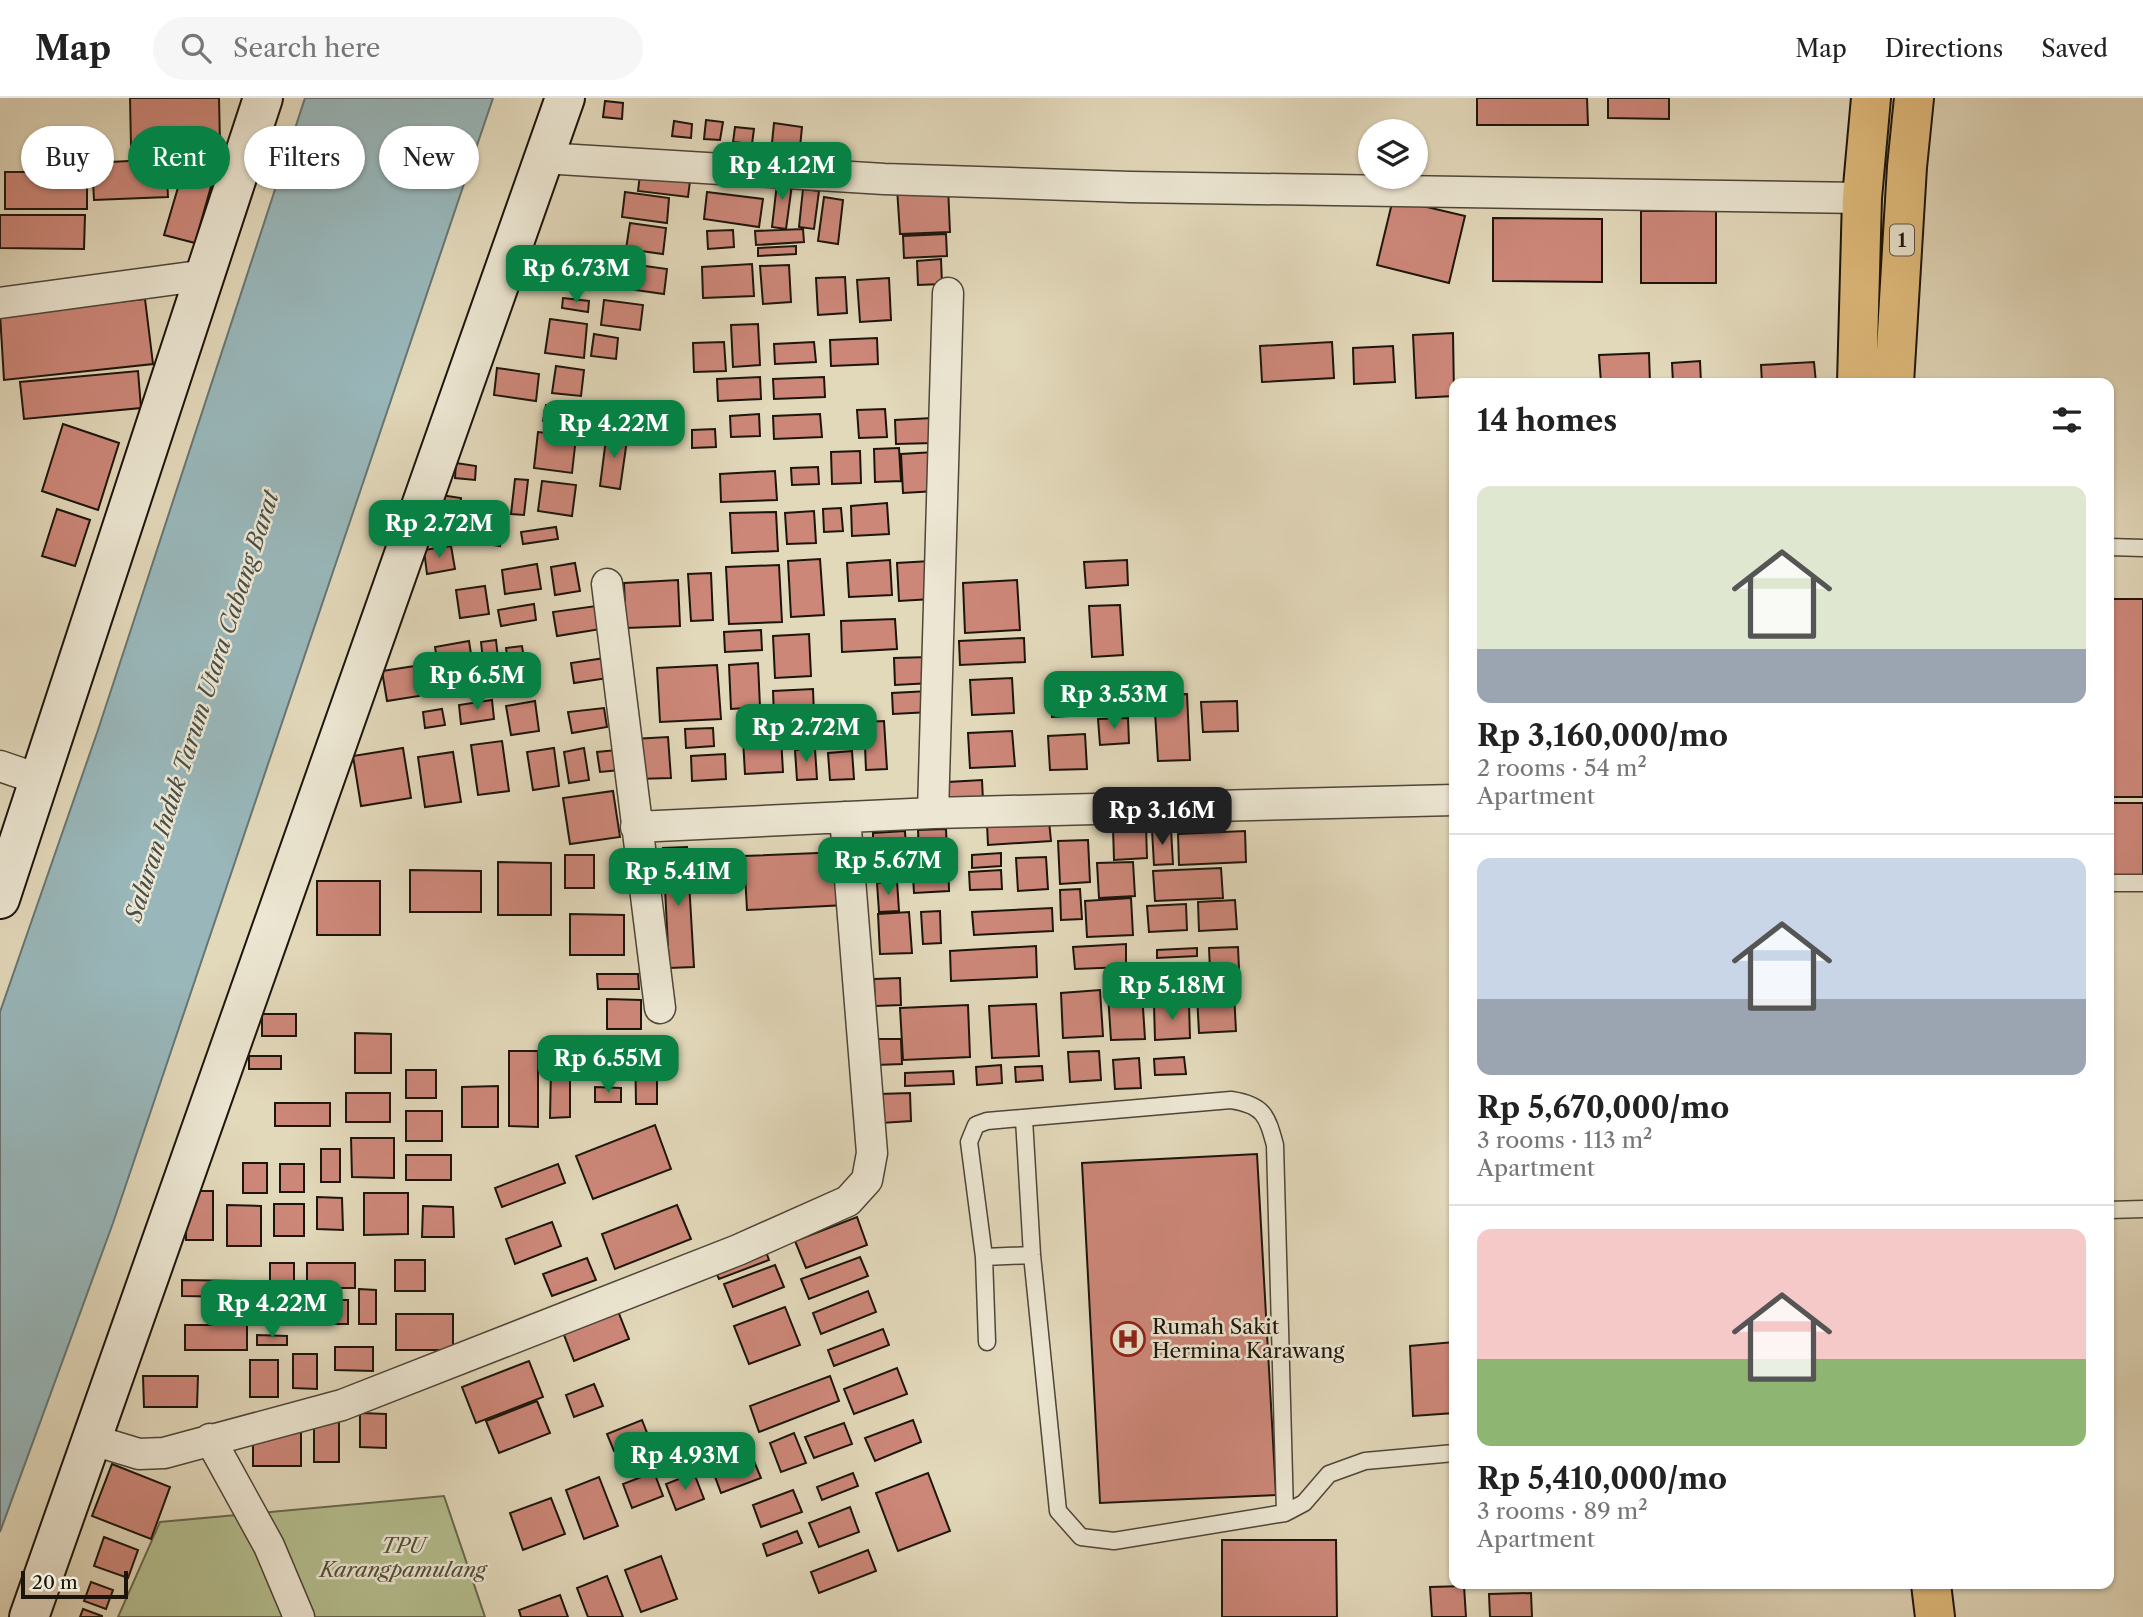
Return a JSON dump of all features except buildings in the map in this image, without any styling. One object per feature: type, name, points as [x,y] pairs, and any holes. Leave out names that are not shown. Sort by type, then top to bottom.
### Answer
[{"type":"main road","name":"1","points":[[1857,378],[1862,198],[1871,98]]},
{"type":"main road","name":"1","points":[[1894,378],[1907,167],[1914,98]]},
{"type":"main road","points":[[1932,1589],[1935,1617]]},
{"type":"street","points":[[0,899],[263,98]]},
{"type":"street","points":[[29,1617],[565,98]]},
{"type":"street","points":[[543,158],[884,179],[1130,187],[1862,198]]},
{"type":"street","points":[[0,303],[206,275]]},
{"type":"street","points":[[933,813],[947,293]]},
{"type":"street","points":[[607,584],[660,1008]]},
{"type":"street","points":[[0,766],[41,780]]},
{"type":"street","points":[[636,827],[933,813],[1449,800]]},
{"type":"street","points":[[93,1440],[138,1454],[164,1453],[342,1405],[738,1250],[848,1201],[867,1180],[872,1153],[845,817]]},
{"type":"street","points":[[210,1439],[269,1546],[299,1617]]},
{"type":"lane","points":[[2114,547],[2143,548]]},
{"type":"lane","points":[[2114,883],[2143,883]]},
{"type":"lane","points":[[987,1342],[984,1257],[969,1142],[976,1125],[987,1121],[1231,1100],[1251,1103],[1267,1117],[1275,1145],[1285,1514]]},
{"type":"lane","points":[[1024,1119],[1032,1255],[1058,1511],[1081,1537],[1114,1541],[1285,1514],[1304,1503],[1329,1474],[1365,1461],[1449,1453]]},
{"type":"lane","points":[[2114,1210],[2143,1209]]},
{"type":"lane","points":[[984,1257],[1032,1255]]},
{"type":"green space","name":"TPU Karangpamulang","points":[[444,1496],[485,1617],[118,1617],[160,1522]]},
{"type":"water","name":"Saluran Induk Tarum Utara Cabang Barat","points":[[305,98],[493,98],[479,139],[479,126],[379,126],[379,189],[462,189],[113,1223],[0,1532],[0,1012],[98,730],[275,189],[365,189],[365,126],[296,126]]},
{"type":"place","name":"Rumah Sakit Hermina Karawang","points":[[1128,1339]]}]
